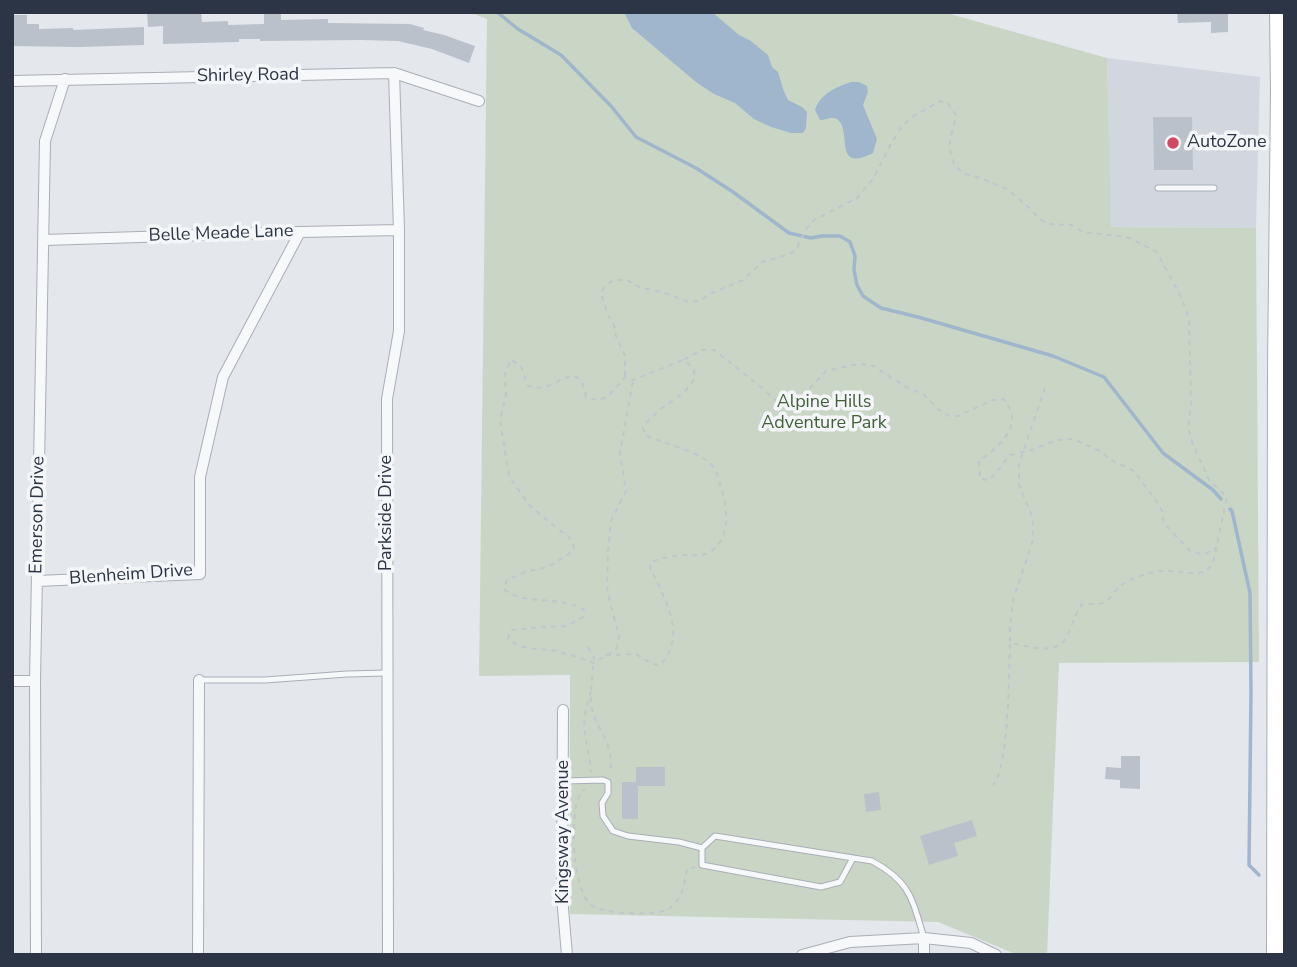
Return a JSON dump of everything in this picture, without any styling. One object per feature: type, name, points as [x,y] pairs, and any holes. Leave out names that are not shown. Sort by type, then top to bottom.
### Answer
[{"type":"main road","points":[[1275,955],[1280,863],[1281,13]]},
{"type":"street","name":"Shirley Road","points":[[12,81],[394,73],[479,101]]},
{"type":"street","name":"Parkside Drive","points":[[387,955],[387,399],[399,331],[394,73]]},
{"type":"street","name":"Emerson Drive","points":[[36,955],[35,681],[45,141],[65,79]]},
{"type":"street","name":"Belle Meade Lane","points":[[44,240],[399,230]]},
{"type":"street","name":"Blenheim Drive","points":[[37,581],[200,574],[200,477],[223,377],[300,232]]},
{"type":"street","points":[[198,955],[199,680]]},
{"type":"street","points":[[12,681],[35,681]]},
{"type":"street","name":"Kingsway Avenue","points":[[563,710],[562,897],[567,955]]},
{"type":"street","points":[[802,955],[850,942],[924,938],[971,943],[996,955]]},
{"type":"street","points":[[924,938],[924,955]]},
{"type":"lane","points":[[1158,188],[1214,188]]},
{"type":"lane","points":[[199,680],[265,680],[387,673]]},
{"type":"lane","points":[[564,781],[608,782],[608,793],[602,803],[603,816],[613,831],[702,848]]},
{"type":"lane","points":[[853,858],[840,882],[821,887],[702,866],[702,848],[715,836],[872,861],[889,870],[902,882],[911,896],[924,938]]},
{"type":"path","points":[[594,663],[553,650],[522,646],[512,643],[508,638],[511,631],[567,626],[578,622],[583,617],[584,610],[558,602],[519,598],[504,589],[507,580],[525,572],[548,567],[574,548],[568,536],[529,505],[509,476],[500,420],[506,394],[505,374],[508,364],[512,360],[521,366],[528,386],[549,386],[570,375],[582,384],[586,397],[600,401],[625,377],[625,356],[601,293],[606,285],[614,280],[627,280],[689,302],[699,301],[743,280],[762,262],[796,250],[806,229],[814,220],[857,198],[873,178],[903,125],[940,101],[948,103],[956,115],[949,146],[954,164],[962,173],[1007,190],[1038,218],[1048,223],[1072,225],[1083,232],[1127,237],[1157,252],[1189,318],[1191,404],[1188,427],[1192,442],[1209,480],[1227,497],[1211,566],[1205,572],[1165,570],[1149,573],[1118,588],[1106,602],[1081,605],[1062,645],[1054,649],[1010,643]]},
{"type":"path","points":[[625,377],[634,380],[701,350],[714,350],[782,406],[802,406],[809,389],[826,371],[870,364],[924,395],[939,410],[949,415],[958,416],[988,401],[1004,399],[1012,413],[1011,428],[1005,438],[979,461],[980,479],[990,480],[1010,455],[1057,440],[1073,439],[1134,471],[1163,511],[1164,523],[1189,550],[1203,555],[1216,548]]},
{"type":"path","points":[[606,655],[636,654],[652,664],[660,665],[665,660],[670,649],[673,620],[661,587],[650,567],[651,562],[668,557],[703,555],[717,546],[726,526],[726,509],[717,474],[710,463],[645,435],[643,428],[661,409],[685,392],[692,382],[693,373],[688,363],[683,360]]},
{"type":"path","points":[[594,663],[616,649],[618,643],[619,635],[607,587],[609,534],[611,521],[626,491],[620,453],[634,380]]},
{"type":"path","points":[[993,785],[998,781],[1006,734],[1013,600],[1033,540],[1032,518],[1019,485],[1019,464],[1045,388]]},
{"type":"path","points":[[589,647],[594,657],[591,705],[610,749],[608,782]]},
{"type":"shaded area","points":[[1107,58],[1260,77],[1256,228],[1110,227]]},
{"type":"green space","name":"Alpine Hills Adventure Park","points":[[469,12],[943,12],[1107,58],[1111,227],[1256,228],[1259,662],[1059,663],[1047,955],[1018,955],[938,922],[570,914],[570,675],[479,676],[487,19]]},
{"type":"water","points":[[624,12],[712,12],[768,55],[772,67],[778,72],[788,100],[807,112],[803,133],[791,133],[754,119],[735,103],[696,82],[632,28]]},
{"type":"water","points":[[851,82],[867,86],[868,92],[863,105],[877,139],[873,153],[860,158],[852,158],[848,154],[844,132],[837,119],[820,120],[815,110],[825,95]]},
{"type":"building","points":[[147,12],[201,12],[202,22],[228,21],[228,25],[264,24],[264,12],[281,12],[281,20],[328,19],[328,23],[410,24],[475,46],[469,63],[432,49],[398,41],[239,39],[239,42],[163,44],[163,26],[148,27]]},
{"type":"building","points":[[1177,12],[1228,12],[1228,32],[1211,33],[1211,22],[1178,23]]},
{"type":"building","points":[[12,15],[27,15],[27,24],[39,24],[39,29],[144,27],[144,45],[12,46]]},
{"type":"building","name":"AutoZone","points":[[1153,117],[1192,117],[1193,170],[1154,170]]},
{"type":"building","points":[[1121,756],[1140,756],[1140,789],[1120,788],[1120,780],[1105,779],[1106,767],[1121,768]]},
{"type":"building","points":[[636,767],[665,767],[665,786],[638,786],[638,819],[622,819],[622,782],[636,782]]},
{"type":"building","points":[[879,792],[881,810],[866,812],[864,794]]},
{"type":"building","points":[[972,820],[977,836],[954,843],[958,856],[929,865],[920,836]]},
{"type":"waterway","points":[[497,12],[518,29],[561,55],[611,106],[636,137],[696,168],[789,233],[811,238],[840,236],[850,242],[855,256],[857,285],[863,296],[881,308],[1053,356],[1104,377],[1163,453],[1221,499]]},
{"type":"waterway","points":[[1230,509],[1250,593],[1249,865],[1259,875]]},
{"type":"place","name":"AutoZone","points":[[1173,143]]}]
